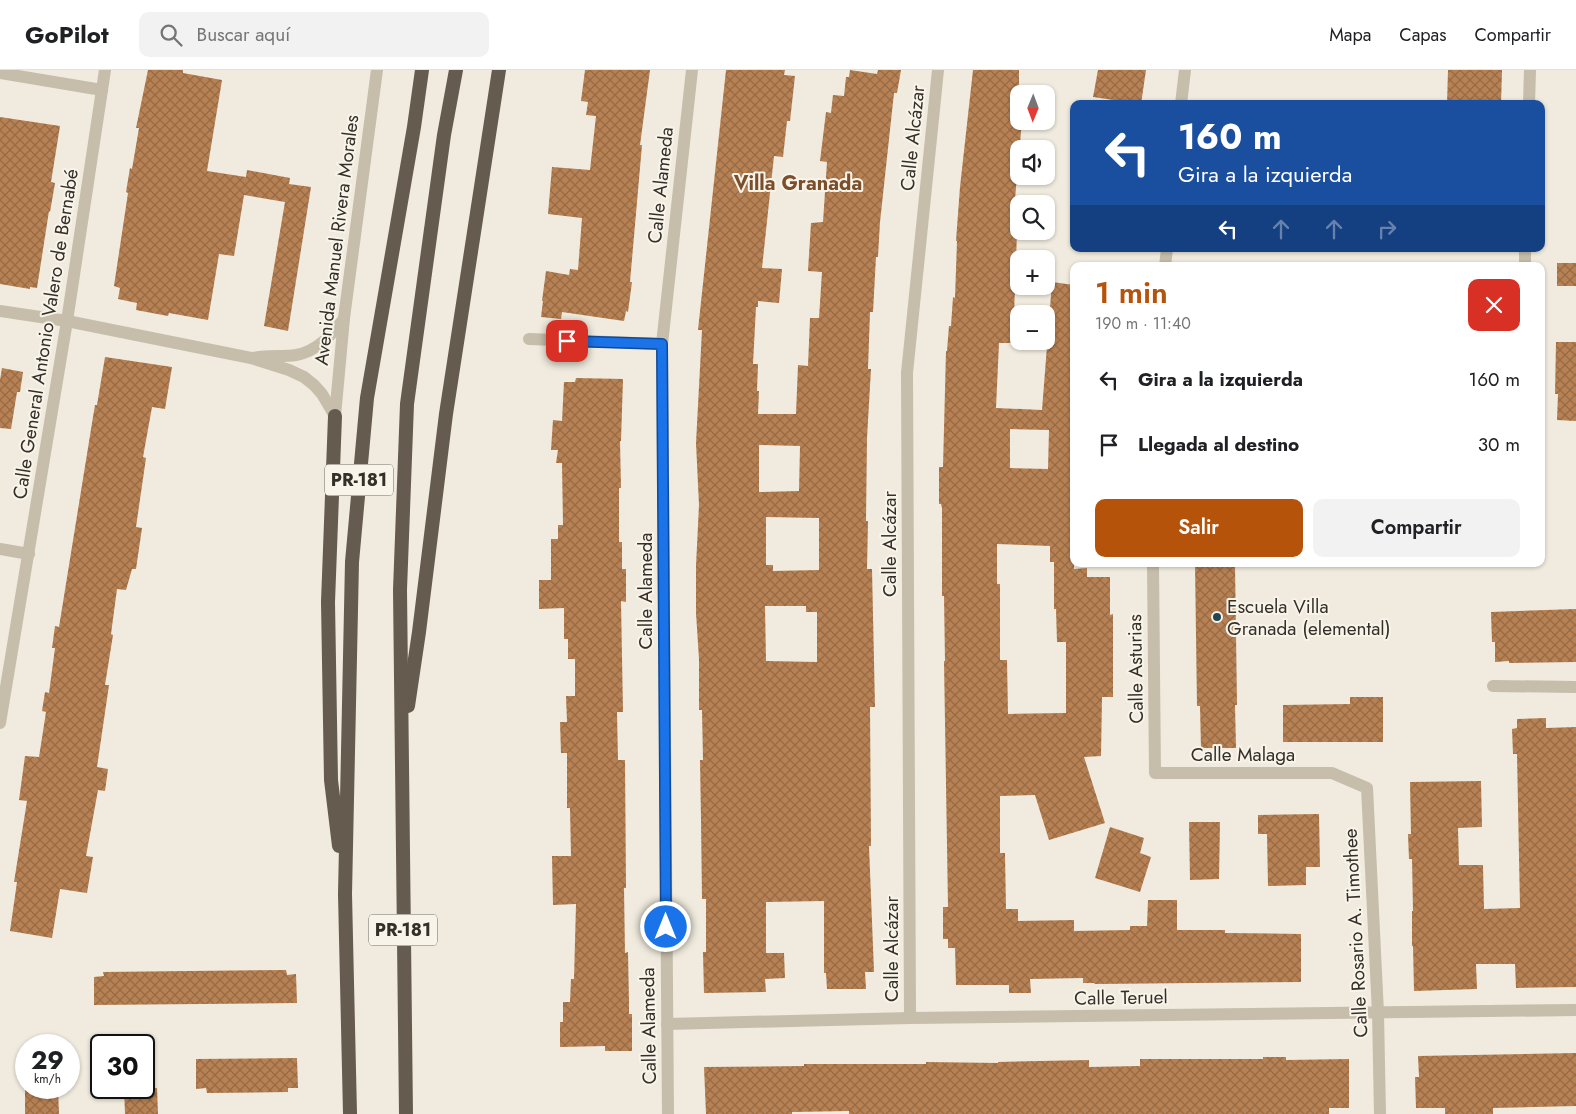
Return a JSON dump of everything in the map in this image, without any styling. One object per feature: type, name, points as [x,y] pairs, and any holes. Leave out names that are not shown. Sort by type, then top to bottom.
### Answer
[{"type":"highway","name":"PR-181","points":[[350,1114],[345,894],[352,562],[367,398],[414,127],[422,70]]},
{"type":"highway","name":"PR-181","points":[[406,1114],[400,590],[407,404],[444,136],[456,70]]},
{"type":"highway","points":[[401,746],[420,632],[446,414],[499,70]]},
{"type":"highway","points":[[335,416],[328,602],[331,770],[345,894]]},
{"type":"street","name":"Calle General Antonio Valero de Bernabé","points":[[0,723],[67,322],[106,70]]},
{"type":"street","name":"Avenida Manuel Rivera Morales","points":[[335,416],[344,318],[377,70]]},
{"type":"street","name":"Calle Alameda","points":[[668,1114],[662,344],[692,70]]},
{"type":"street","name":"Calle Alcázar","points":[[910,1018],[907,373],[938,70]]},
{"type":"street","points":[[1182,100],[1185,70]]},
{"type":"street","points":[[1529,100],[1530,70]]},
{"type":"street","points":[[0,73],[102,90]]},
{"type":"street","points":[[0,311],[67,322],[251,358],[289,370],[304,377],[322,394],[335,416]]},
{"type":"street","points":[[251,358],[267,355],[296,355],[307,352],[331,336],[344,318]]},
{"type":"street","points":[[529,339],[662,344]]},
{"type":"street","points":[[0,549],[29,554]]},
{"type":"street","name":"Calle Asturias","points":[[1152,567],[1155,773]]},
{"type":"street","points":[[1493,686],[1576,687]]},
{"type":"street","name":"Calle Malaga","points":[[1155,773],[1332,773]]},
{"type":"street","name":"Calle Rosario A. Timothee","points":[[1332,773],[1367,788],[1378,1013],[1380,1114]]},
{"type":"street","name":"Calle Teruel","points":[[667,1024],[910,1018],[1576,1010]]},
{"type":"building","points":[[148,70],[183,70],[183,73],[222,80],[207,171],[246,177],[247,170],[290,178],[289,184],[311,187],[288,331],[264,326],[285,202],[244,195],[234,256],[219,254],[208,320],[169,313],[168,316],[136,310],[137,303],[118,299],[120,288],[114,286],[128,193],[126,192],[130,168],[132,169],[139,128],[136,128]]},
{"type":"building","points":[[585,70],[650,70],[640,145],[642,145],[630,282],[632,282],[628,312],[626,311],[624,321],[562,312],[561,319],[541,317],[546,271],[569,275],[570,269],[578,270],[582,218],[548,214],[552,167],[590,170],[596,116],[586,115],[588,102],[581,101]]},
{"type":"building","points":[[726,70],[785,70],[784,75],[795,76],[790,121],[787,121],[783,157],[774,156],[762,268],[782,269],[779,303],[758,301],[758,307],[756,307],[753,364],[758,364],[758,414],[796,414],[798,365],[808,366],[810,318],[819,318],[822,272],[808,271],[811,223],[823,222],[827,162],[820,161],[826,112],[831,113],[833,95],[844,96],[846,77],[849,77],[850,70],[877,74],[878,70],[901,70],[897,93],[894,93],[878,257],[876,257],[873,312],[870,312],[868,369],[871,369],[867,438],[866,521],[868,521],[867,569],[872,569],[875,707],[870,707],[871,846],[869,846],[874,972],[865,972],[866,989],[827,989],[826,973],[824,973],[824,901],[766,902],[766,953],[784,953],[785,978],[765,979],[766,992],[704,993],[703,952],[706,952],[706,899],[702,899],[700,760],[703,760],[702,710],[699,710],[699,659],[696,613],[699,505],[696,443],[702,330],[698,330]],"holes":[[[759,445],[800,446],[799,491],[759,492]],[[766,517],[819,518],[819,570],[773,571],[773,565],[766,565]],[[765,606],[806,606],[806,612],[817,612],[817,662],[766,661]]]},
{"type":"building","points":[[973,70],[1019,70],[1019,85],[1010,85],[1010,130],[1021,130],[1020,140],[1010,140],[1010,185],[1016,185],[1015,195],[1010,195],[1010,240],[1017,240],[1016,250],[1010,250],[1010,295],[1015,295],[1014,305],[1010,305],[1010,343],[999,343],[996,408],[1042,410],[1047,350],[1055,350],[1055,305],[1050,305],[1051,295],[1055,295],[1055,282],[1070,284],[1070,567],[1074,567],[1074,569],[1087,568],[1087,577],[1110,577],[1110,615],[1113,614],[1113,697],[1102,697],[1101,756],[1084,757],[1105,823],[1049,840],[1035,795],[1000,796],[1000,853],[1005,853],[1006,909],[1018,909],[1018,921],[1074,920],[1074,931],[1130,930],[1130,926],[1147,926],[1148,900],[1177,900],[1177,930],[1225,930],[1225,933],[1301,934],[1301,982],[1095,984],[1083,983],[1083,978],[1030,979],[1031,993],[1009,993],[1009,985],[956,985],[955,948],[948,948],[948,939],[943,939],[943,907],[948,907],[944,596],[942,596],[942,508],[941,504],[939,504],[939,467],[943,467],[946,351],[949,326],[951,326],[953,297],[955,298],[960,187]],"holes":[[[1010,429],[1049,430],[1048,469],[1010,468]],[[997,544],[1050,546],[1050,562],[1054,562],[1054,609],[1056,609],[1057,642],[1066,642],[1066,713],[1008,714],[1007,660],[1000,660],[1000,584],[997,584]]]},
{"type":"building","points":[[1098,70],[1146,70],[1142,100],[1114,100],[1093,97]]},
{"type":"building","points":[[1448,70],[1502,70],[1501,100],[1447,100]]},
{"type":"building","points":[[0,117],[60,126],[51,182],[55,183],[37,288],[30,287],[30,289],[0,284]]},
{"type":"building","points":[[1557,263],[1576,263],[1576,286],[1557,286]]},
{"type":"building","points":[[1556,342],[1576,342],[1576,421],[1557,420],[1558,394],[1555,394]]},
{"type":"building","points":[[105,357],[172,367],[165,409],[152,407],[143,457],[146,458],[136,527],[142,528],[136,569],[132,569],[126,590],[117,589],[111,634],[113,635],[105,685],[109,685],[97,767],[108,769],[105,791],[98,790],[86,856],[93,857],[87,893],[60,889],[52,938],[10,931],[17,882],[14,882],[27,801],[19,800],[25,756],[39,757],[46,712],[42,711],[45,692],[49,693],[55,648],[52,648],[55,626],[59,627],[95,405],[97,405]]},
{"type":"building","points":[[2,368],[23,372],[20,392],[17,392],[11,429],[0,428],[0,380]]},
{"type":"building","points":[[576,378],[623,379],[619,542],[622,542],[622,569],[626,569],[626,602],[621,601],[623,712],[617,712],[618,760],[625,760],[625,953],[628,952],[629,1014],[632,1014],[632,1051],[605,1051],[605,1046],[560,1047],[560,1022],[563,1022],[563,1002],[570,1002],[571,979],[574,979],[576,904],[553,905],[552,856],[571,856],[570,808],[567,808],[567,753],[561,753],[560,722],[567,722],[566,696],[575,696],[575,659],[568,659],[568,639],[564,639],[564,608],[539,609],[539,580],[551,580],[551,539],[558,539],[558,525],[563,525],[562,463],[556,463],[558,450],[551,450],[553,420],[562,421],[564,382],[575,382]]},
{"type":"building","points":[[1195,567],[1235,567],[1236,748],[1201,748],[1200,706],[1197,706]]},
{"type":"building","points":[[1576,609],[1576,662],[1495,662],[1495,642],[1492,642],[1491,612]]},
{"type":"building","points":[[1350,697],[1383,697],[1383,742],[1283,742],[1283,705],[1350,704]]},
{"type":"building","points":[[1546,718],[1546,728],[1576,727],[1576,987],[1516,988],[1515,964],[1476,964],[1477,989],[1414,991],[1412,859],[1409,859],[1408,834],[1411,834],[1410,782],[1481,781],[1482,827],[1458,828],[1459,865],[1483,865],[1484,909],[1520,908],[1517,754],[1513,754],[1512,729],[1517,728],[1517,719]]},
{"type":"building","points":[[1319,814],[1320,867],[1306,867],[1306,885],[1268,886],[1267,834],[1258,834],[1258,815]]},
{"type":"building","points":[[1189,822],[1220,822],[1219,879],[1190,880]]},
{"type":"building","points":[[1110,827],[1144,838],[1140,853],[1151,857],[1140,892],[1095,878]]},
{"type":"building","points":[[286,970],[287,975],[296,974],[297,1003],[94,1005],[94,977],[104,976],[103,972]]},
{"type":"building","points":[[1576,1053],[1576,1106],[1493,1108],[1493,1114],[1445,1114],[1445,1108],[1416,1108],[1415,1077],[1419,1077],[1418,1056]]},
{"type":"building","points":[[1263,1057],[1286,1057],[1286,1060],[1349,1059],[1349,1108],[1329,1108],[1329,1114],[849,1114],[849,1111],[792,1112],[792,1114],[706,1114],[704,1067],[1089,1060],[1089,1067],[1140,1066],[1140,1059],[1263,1059]]},
{"type":"building","points":[[297,1058],[298,1088],[288,1088],[288,1092],[207,1093],[206,1088],[196,1089],[196,1059]]},
{"type":"building","points":[[155,1088],[157,1088],[158,1114],[125,1114],[124,1099],[155,1099]]},
{"type":"building","points":[[25,1099],[58,1099],[59,1114],[25,1114]]},
{"type":"place","name":"Escuela Villa Granada (elemental)","points":[[1217,617]]},
{"type":"district","name":"Villa Granada","points":[[798,183]]},
{"type":"route","points":[[567,341],[662,344],[666,927]]}]
